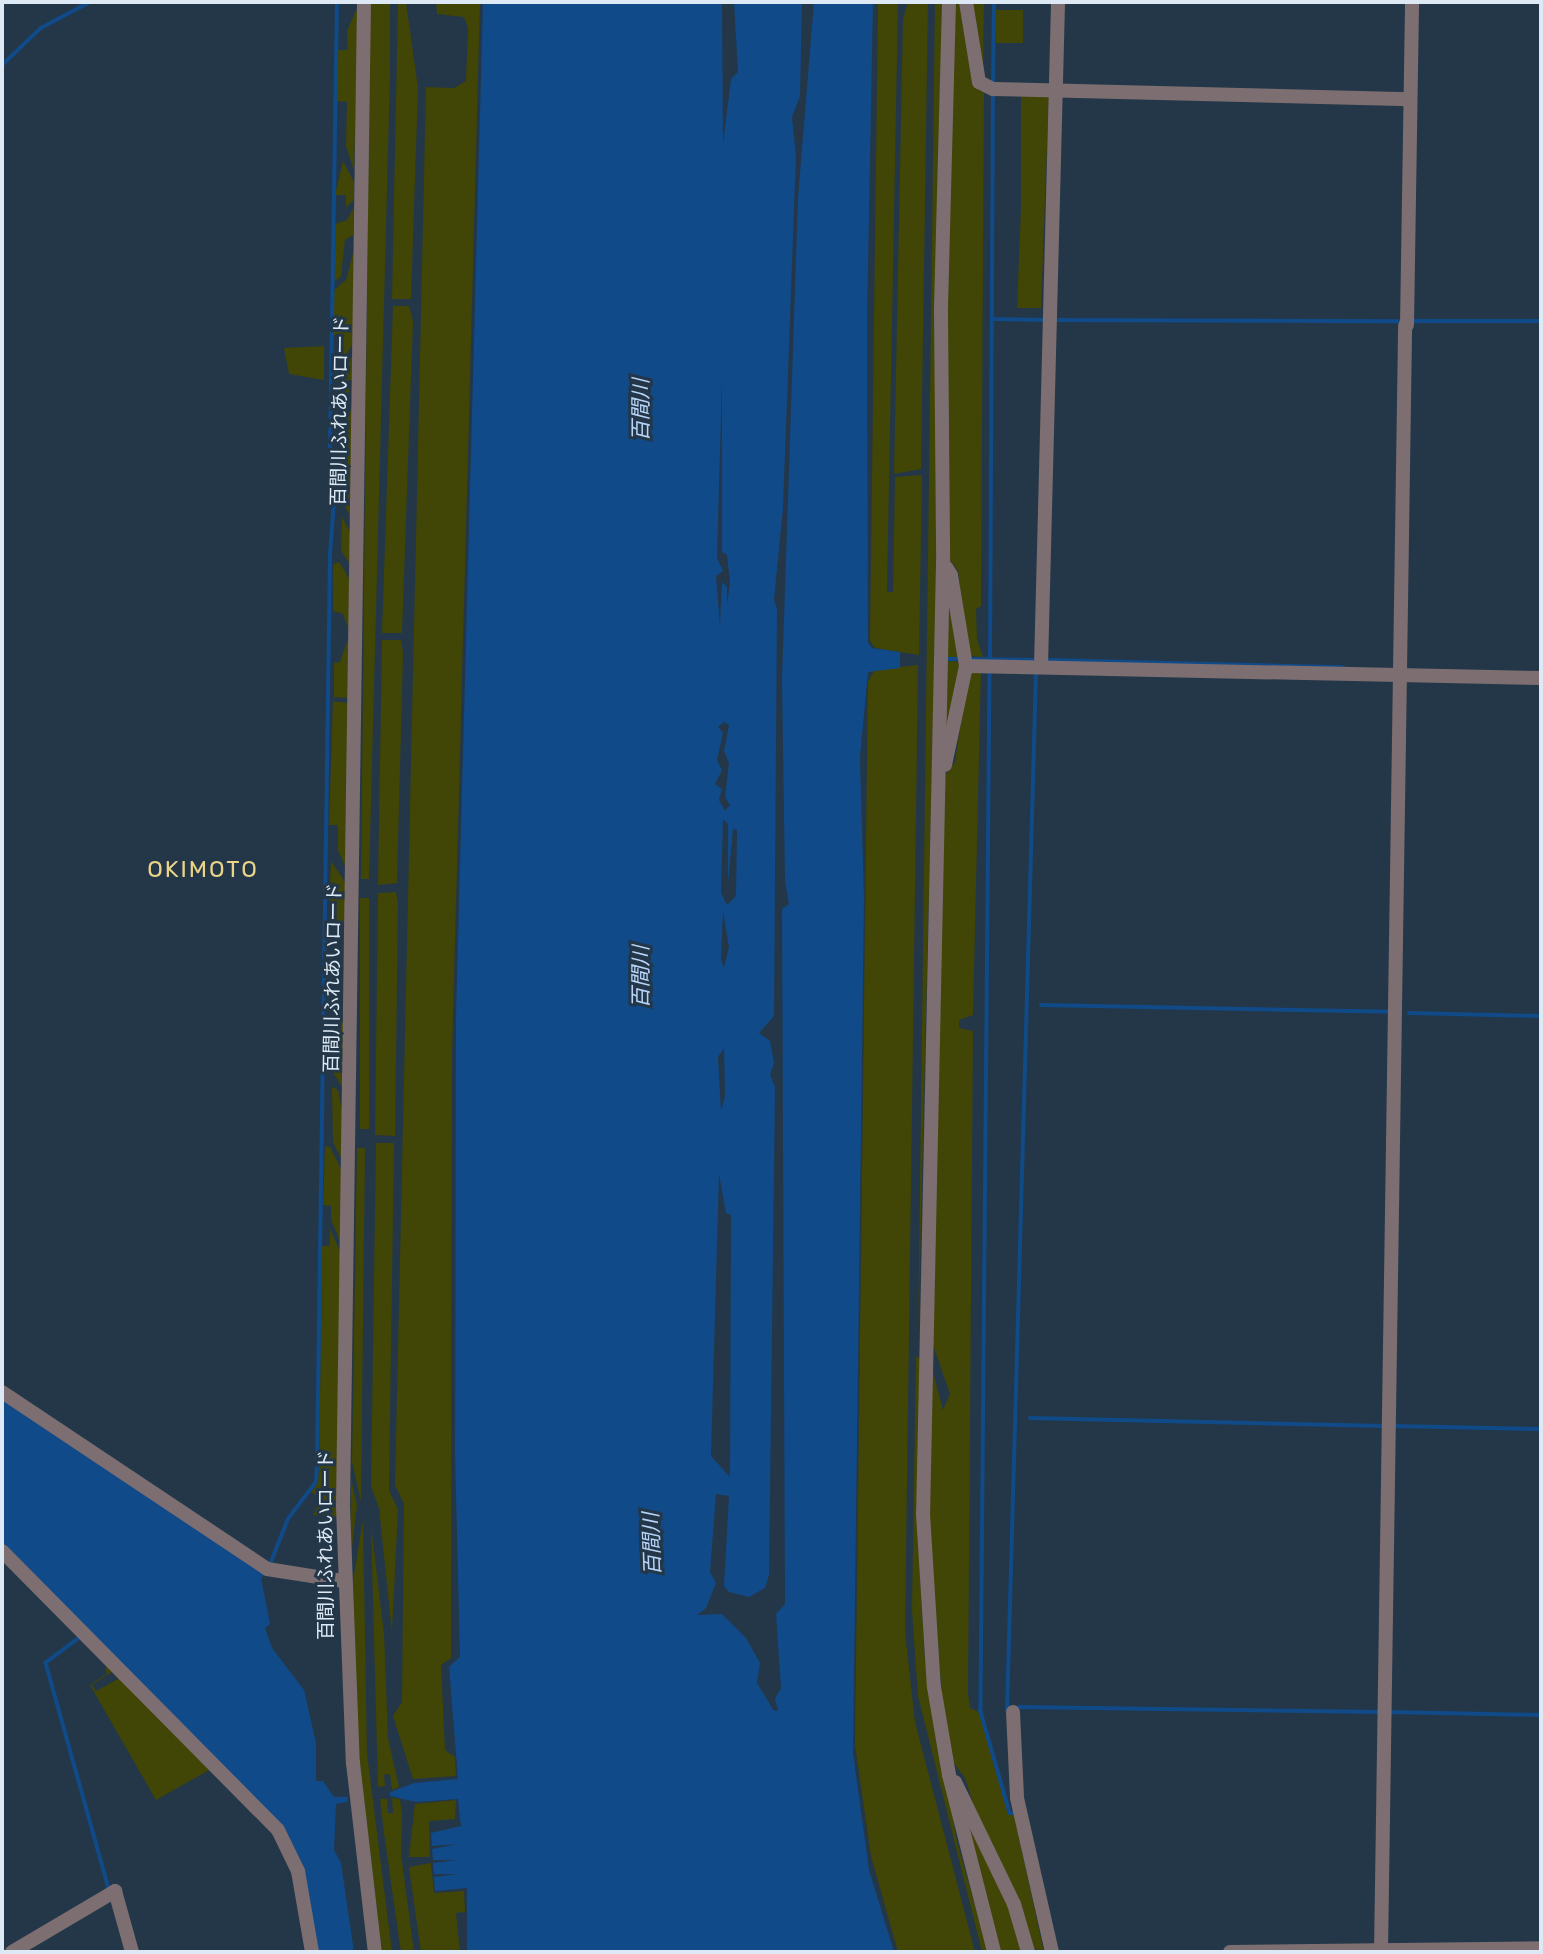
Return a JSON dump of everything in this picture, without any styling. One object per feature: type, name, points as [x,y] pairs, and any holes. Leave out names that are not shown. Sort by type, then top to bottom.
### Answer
[{"type":"street","name":"百間川ふれあいロード","points":[[364,2],[344,1581],[353,1763],[375,1952]]},
{"type":"street","points":[[949,2],[941,313],[943,563],[923,1514],[930,1647],[949,1776],[994,1952]]},
{"type":"street","points":[[966,2],[982,86],[1410,99]]},
{"type":"street","points":[[1039,663],[1058,2]]},
{"type":"street","points":[[1378,1951],[1412,2]]},
{"type":"street","points":[[939,776],[946,763],[966,666],[951,575],[943,563]]},
{"type":"street","points":[[966,666],[1039,663],[1401,671],[1541,678]]},
{"type":"street","points":[[2,1392],[267,1569],[344,1581]]},
{"type":"street","points":[[2,1551],[278,1830],[298,1871],[312,1952]]},
{"type":"street","points":[[1013,1712],[1017,1798],[1052,1952]]},
{"type":"street","points":[[949,1776],[961,1789],[1014,1904],[1028,1952]]},
{"type":"street","points":[[12,1952],[111,1894],[132,1952]]},
{"type":"street","points":[[1230,1952],[1541,1948]]},
{"type":"shaded area","points":[[370,2],[390,2],[390,75],[369,879],[361,879]]},
{"type":"shaded area","points":[[398,2],[406,2],[418,88],[411,299],[392,299]]},
{"type":"shaded area","points":[[436,2],[480,2],[452,1053],[451,1658],[441,1665],[445,1750],[455,1757],[456,1776],[413,1779],[393,1716],[402,1702],[404,1504],[395,1485],[426,87],[454,88],[466,81],[468,28],[464,17],[437,14]]},
{"type":"shaded area","points":[[878,2],[898,2],[887,592],[893,592],[895,477],[922,475],[919,655],[875,648],[870,641]]},
{"type":"shaded area","points":[[908,2],[928,2],[921,469],[894,474],[903,19]]},
{"type":"shaded area","points":[[935,2],[942,2],[937,561],[918,1344]]},
{"type":"shaded area","points":[[956,2],[963,2],[977,88],[984,92],[981,606],[976,609],[977,639],[983,657],[968,656],[958,571],[947,556],[947,231]]},
{"type":"shaded area","points":[[971,2],[984,2],[983,81]]},
{"type":"shaded area","points":[[356,10],[354,171],[346,146],[347,102],[336,101],[338,50],[348,50],[347,31]]},
{"type":"shaded area","points":[[996,10],[1023,10],[1023,43],[996,43]]},
{"type":"shaded area","points":[[1017,91],[1049,92],[1041,308],[1017,308],[1021,208],[1021,97]]},
{"type":"shaded area","points":[[343,161],[354,182],[354,200],[346,207],[346,195],[335,195]]},
{"type":"shaded area","points":[[354,207],[353,235],[345,240],[341,276],[334,282],[335,224],[347,220]]},
{"type":"shaded area","points":[[354,249],[353,343],[342,363],[343,336],[334,335],[334,290],[346,280]]},
{"type":"shaded area","points":[[393,306],[409,306],[413,321],[402,633],[382,633]]},
{"type":"shaded area","points":[[324,346],[324,380],[289,374],[284,348]]},
{"type":"shaded area","points":[[353,354],[352,380],[334,382],[335,373],[341,373]]},
{"type":"shaded area","points":[[333,388],[350,388],[340,418],[339,408],[333,408]]},
{"type":"shaded area","points":[[353,404],[351,518],[343,502],[341,435]]},
{"type":"shaded area","points":[[342,517],[350,532],[350,564],[341,551]]},
{"type":"shaded area","points":[[339,562],[349,578],[349,630],[343,614],[333,611],[333,564]]},
{"type":"shaded area","points":[[947,589],[961,656],[947,658]]},
{"type":"shaded area","points":[[348,639],[348,698],[334,697],[334,663],[340,662]]},
{"type":"shaded area","points":[[382,640],[401,640],[403,653],[397,883],[378,885]]},
{"type":"shaded area","points":[[947,661],[961,662],[944,745]]},
{"type":"shaded area","points":[[918,665],[905,1632],[915,1722],[975,1952],[898,1952],[871,1856],[855,1745],[868,681],[875,670]]},
{"type":"shaded area","points":[[981,669],[973,1015],[959,1020],[959,1028],[973,1031],[968,1693],[970,1708],[979,1712],[1009,1815],[1014,1815],[1044,1952],[1030,1947],[979,1823],[965,1778],[953,1762],[942,1696],[928,1511],[930,1361],[943,1410],[950,1394],[933,1345],[944,777],[955,762],[968,674]]},
{"type":"shaded area","points":[[333,701],[348,703],[346,868],[338,850],[338,825],[329,825]]},
{"type":"shaded area","points":[[331,861],[345,882],[345,922],[340,924],[329,907]]},
{"type":"shaded area","points":[[396,892],[395,1136],[375,1135],[378,893]]},
{"type":"shaded area","points":[[360,898],[369,898],[369,1129],[360,1129]]},
{"type":"shaded area","points":[[335,1011],[345,1017],[344,1090],[334,1074]]},
{"type":"shaded area","points":[[332,1087],[338,1090],[342,1110],[342,1160],[333,1142]]},
{"type":"shaded area","points":[[376,1143],[394,1143],[389,1490],[398,1510],[392,1632],[379,1508],[371,1486]]},
{"type":"shaded area","points":[[325,1146],[330,1147],[342,1171],[340,1241],[331,1220],[331,1206],[323,1205]]},
{"type":"shaded area","points":[[357,1148],[365,1148],[361,1502],[352,1462]]},
{"type":"shaded area","points":[[330,1229],[342,1256],[338,1517],[313,1515],[321,1498],[311,1492],[318,1483],[319,1465],[322,1246],[330,1246]]},
{"type":"shaded area","points":[[916,1356],[920,1359],[918,1537],[925,1662],[957,1841],[988,1952],[982,1952],[918,1696],[912,1610]]},
{"type":"shaded area","points":[[351,1479],[357,1505],[350,1564]]},
{"type":"shaded area","points":[[363,1520],[367,1753],[392,1952],[382,1952],[359,1757],[351,1593]]},
{"type":"shaded area","points":[[371,1525],[384,1634],[388,1738],[399,1787],[392,1790],[390,1774],[384,1775],[385,1786],[378,1787]]},
{"type":"shaded area","points":[[109,1666],[211,1769],[156,1800],[90,1685],[107,1674],[105,1668]],"holes":[[[112,1672],[118,1679],[96,1691],[92,1685]]]},
{"type":"shaded area","points":[[392,1798],[400,1799],[401,1854],[414,1952],[401,1952],[384,1833],[380,1799],[387,1799],[388,1813],[393,1813]]},
{"type":"shaded area","points":[[456,1800],[455,1819],[429,1821],[430,1857],[409,1857],[415,1804]]},
{"type":"shaded area","points":[[960,1800],[1012,1908],[1024,1952],[1001,1952]]},
{"type":"shaded area","points":[[431,1863],[434,1893],[464,1891],[465,1912],[456,1913],[460,1952],[421,1952],[409,1867]]},
{"type":"water","name":"百間川","points":[[483,2],[722,2],[723,144],[731,79],[738,72],[734,2],[802,2],[800,96],[792,117],[796,157],[783,508],[774,600],[777,609],[774,1016],[759,1033],[770,1041],[774,1063],[770,1075],[775,1087],[769,1575],[765,1588],[749,1597],[729,1592],[724,1586],[729,1496],[716,1494],[710,1572],[716,1583],[706,1608],[697,1615],[722,1614],[746,1638],[760,1663],[757,1683],[774,1711],[778,1710],[775,1699],[781,1688],[776,1614],[785,1604],[782,909],[789,904],[785,881],[782,679],[798,198],[814,2],[873,2],[867,318],[868,643],[872,648],[900,652],[900,668],[868,672],[860,757],[864,899],[853,1753],[869,1870],[894,1952],[467,1952],[467,1888],[435,1891],[434,1877],[458,1874],[434,1874],[433,1863],[457,1860],[433,1860],[432,1849],[458,1844],[432,1846],[431,1833],[461,1826],[458,1799],[416,1802],[390,1796],[390,1792],[414,1783],[458,1779],[449,1667],[460,1657],[455,1453],[456,1017]],"holes":[[[722,379],[722,552],[727,555],[730,582],[727,606],[727,587],[722,582],[720,625],[716,576],[723,571],[717,558]],[[724,722],[729,725],[724,751],[729,763],[725,797],[730,805],[725,811],[719,800],[722,789],[715,784],[722,770],[717,760],[723,733],[718,727]],[[723,819],[728,824],[728,884],[733,829],[737,830],[736,896],[727,905],[721,893]],[[723,911],[729,947],[724,968],[721,959]],[[724,1048],[725,1096],[721,1111],[718,1057]],[[719,1174],[726,1213],[731,1215],[730,1477],[711,1456]]]},
{"type":"water","points":[[2,1398],[265,1574],[261,1578],[270,1624],[265,1628],[272,1648],[304,1690],[316,1743],[316,1781],[323,1781],[334,1797],[348,1797],[347,1802],[336,1804],[334,1850],[341,1863],[354,1952],[317,1952],[303,1865],[286,1831],[2,1542]]},
{"type":"waterway","points":[[2,65],[41,28],[90,2]]},
{"type":"waterway","points":[[271,1562],[288,1519],[316,1482],[317,1464],[330,554],[334,501],[330,447],[337,2]]},
{"type":"waterway","points":[[993,84],[994,2]]},
{"type":"waterway","points":[[990,658],[993,94]]},
{"type":"waterway","points":[[992,319],[1046,320]]},
{"type":"waterway","points":[[1054,320],[1402,321]]},
{"type":"waterway","points":[[1411,321],[1541,321]]},
{"type":"waterway","points":[[948,659],[956,659]]},
{"type":"waterway","points":[[972,659],[1039,660]]},
{"type":"waterway","points":[[1047,660],[1343,667]]},
{"type":"waterway","points":[[990,672],[981,1712],[1010,1813],[1015,1813]]},
{"type":"waterway","points":[[1007,1711],[1036,672]]},
{"type":"waterway","points":[[1041,1005],[1392,1012]]},
{"type":"waterway","points":[[1409,1013],[1541,1016]]},
{"type":"waterway","points":[[1030,1418],[1385,1426]]},
{"type":"waterway","points":[[1394,1426],[1541,1429]]},
{"type":"waterway","points":[[78,1639],[46,1663],[109,1888]]},
{"type":"waterway","points":[[1019,1707],[1380,1712]]},
{"type":"waterway","points":[[1389,1712],[1541,1715]]},
{"type":"district","name":"OKIMOTO","points":[[203,869]]}]
